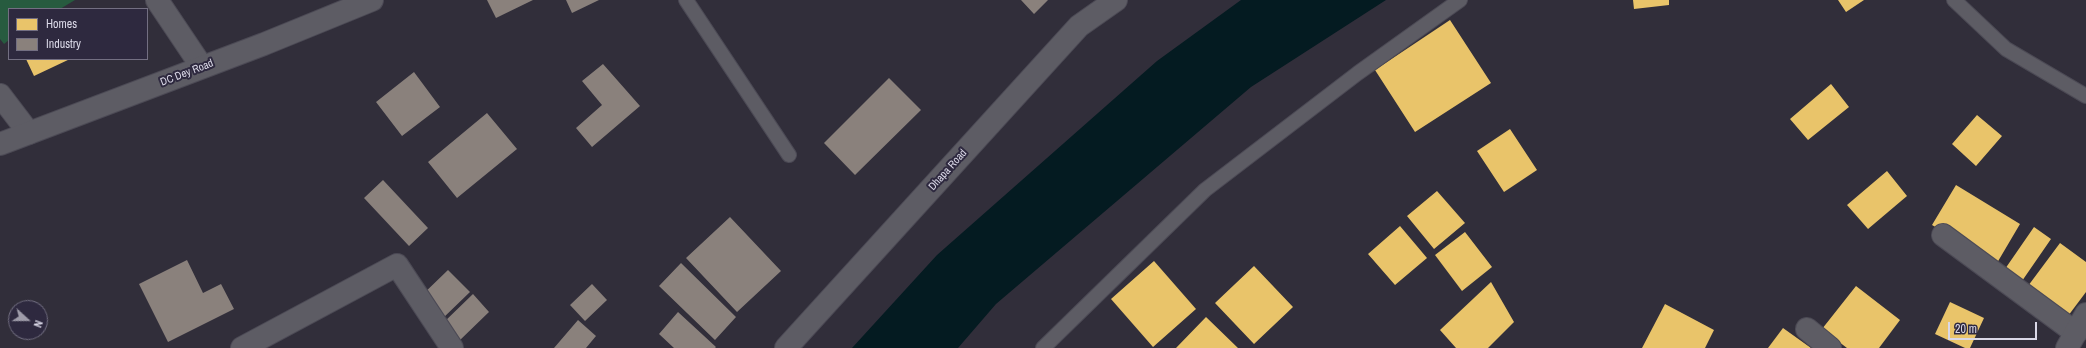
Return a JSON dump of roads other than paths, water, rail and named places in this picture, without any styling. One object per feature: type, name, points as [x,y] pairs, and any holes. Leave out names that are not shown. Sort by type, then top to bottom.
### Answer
[{"type":"street","points":[[157,0],[202,67]]},
{"type":"street","name":"DC Dey Road","points":[[0,144],[372,0]]},
{"type":"street","name":"Dhapa Road","points":[[786,348],[1079,26],[1116,0]]},
{"type":"street","points":[[0,95],[29,133]]},
{"type":"street","points":[[1943,235],[2076,332]]},
{"type":"street","points":[[242,348],[398,265],[452,348]]},
{"type":"street","points":[[1807,329],[1830,348]]},
{"type":"lane","points":[[686,0],[789,155]]},
{"type":"lane","points":[[1043,348],[1205,190],[1358,73],[1460,0]]},
{"type":"lane","points":[[1954,0],[2006,49],[2086,96]]},
{"type":"water","points":[[1241,0],[1386,0],[1251,87],[996,304],[958,348],[852,348],[937,255],[1157,61]]}]
